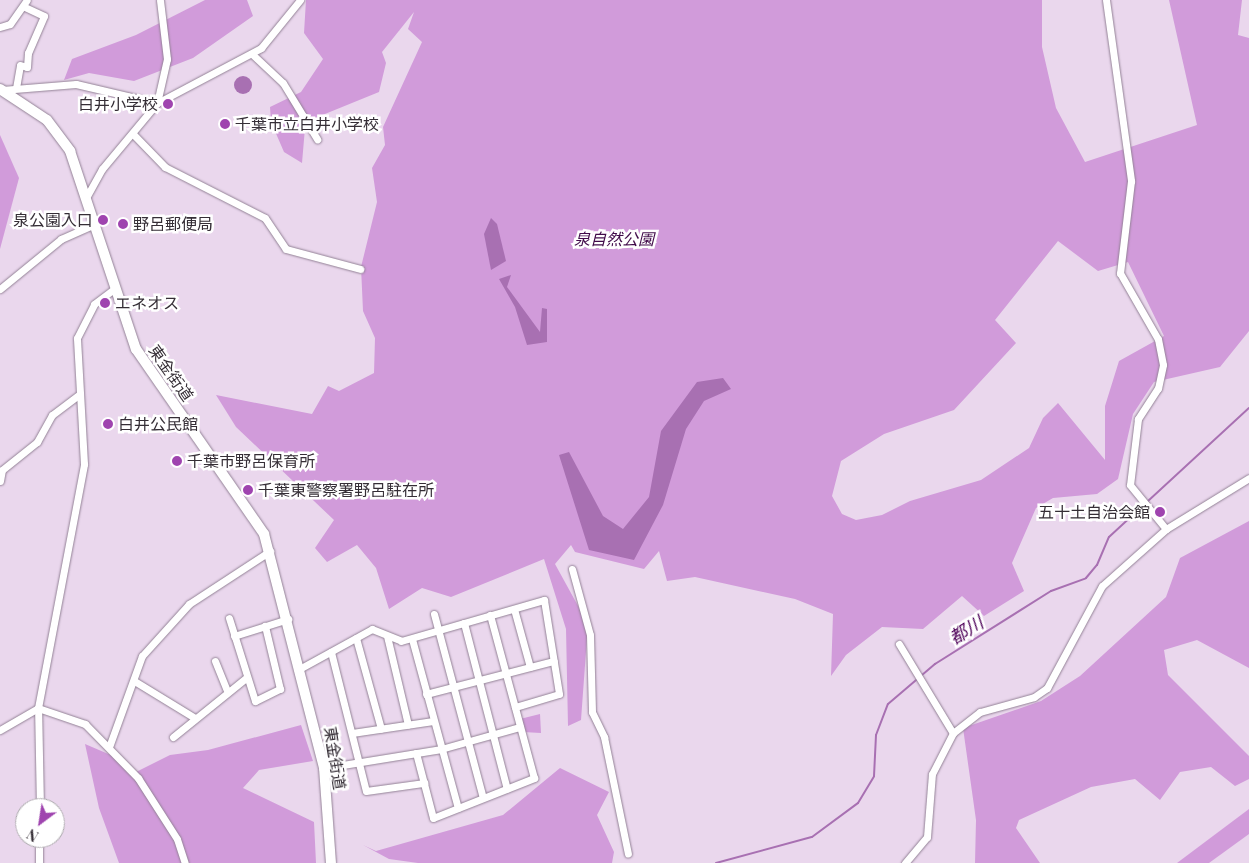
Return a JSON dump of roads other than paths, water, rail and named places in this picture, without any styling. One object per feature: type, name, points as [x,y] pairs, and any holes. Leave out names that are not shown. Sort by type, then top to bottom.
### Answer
[{"type":"highway","name":"東金街道","points":[[1,90],[53,127],[70,151],[87,196],[114,289],[142,361],[248,504],[270,551],[301,668],[324,768],[331,863]]},
{"type":"street","points":[[87,196],[102,168],[133,134],[156,103],[167,59],[160,0]]},
{"type":"street","points":[[1,90],[76,84],[156,103],[252,54],[278,32],[300,0]]},
{"type":"street","points":[[1106,0],[1132,181],[1120,273],[1158,339],[1163,365],[1158,388],[1138,419],[1129,477],[1133,492],[1166,529]]},
{"type":"street","points":[[0,27],[26,3],[44,16],[28,53],[27,67],[20,66],[16,88]]},
{"type":"street","points":[[252,54],[283,83],[316,139]]},
{"type":"street","points":[[133,134],[165,167],[265,218],[286,249],[360,269]]},
{"type":"street","points":[[0,289],[60,239],[94,224]]},
{"type":"street","points":[[40,798],[38,708],[81,487],[79,332],[94,304],[114,289]]},
{"type":"street","points":[[0,481],[2,470],[37,442],[52,415],[79,395]]},
{"type":"street","points":[[905,863],[927,837],[932,774],[953,733],[980,712],[1034,697],[1048,688],[1096,594],[1166,529],[1249,478]]},
{"type":"street","points":[[109,747],[136,682],[142,656],[189,604],[270,551]]},
{"type":"street","points":[[572,569],[590,636],[592,712],[604,736],[628,854]]},
{"type":"street","points":[[301,668],[376,628],[395,641],[412,639],[544,600],[559,694],[514,706]]},
{"type":"street","points":[[514,609],[530,667]]},
{"type":"street","points":[[434,614],[483,798]]},
{"type":"street","points":[[416,753],[433,818],[534,778],[490,615]]},
{"type":"street","points":[[229,618],[255,701],[280,689],[265,626]]},
{"type":"street","points":[[234,636],[288,619]]},
{"type":"street","points":[[464,624],[507,789]]},
{"type":"street","points":[[387,636],[408,725]]},
{"type":"street","points":[[356,638],[381,728]]},
{"type":"street","points":[[412,639],[458,808]]},
{"type":"street","points":[[900,644],[953,733]]},
{"type":"street","points":[[331,652],[366,791],[424,783]]},
{"type":"street","points":[[215,661],[227,690]]},
{"type":"street","points":[[426,694],[554,661]]},
{"type":"street","points":[[172,737],[227,690],[248,677]]},
{"type":"street","points":[[136,682],[195,718]]},
{"type":"street","points":[[0,730],[38,708],[85,724],[138,778],[178,839],[185,863]]},
{"type":"street","points":[[352,733],[433,721]]},
{"type":"street","points":[[324,768],[441,749],[520,727]]},
{"type":"street","points":[[39,863],[40,848]]},
{"type":"waterway","name":"都川","points":[[716,863],[812,837],[858,803],[874,776],[876,735],[888,704],[935,664],[1051,591],[1086,578],[1097,565],[1109,537],[1249,408]]},
{"type":"place","name":"白井小学校","points":[[168,104]]},
{"type":"place","name":"千葉市立白井小学校","points":[[225,124]]},
{"type":"place","name":"泉公園入口","points":[[103,220]]},
{"type":"place","name":"野呂郵便局","points":[[123,224]]},
{"type":"place","name":"エネオス","points":[[105,303]]},
{"type":"place","name":"白井公民館","points":[[108,424]]},
{"type":"place","name":"千葉市野呂保育所","points":[[177,461]]},
{"type":"place","name":"千葉東警察署野呂駐在所","points":[[248,490]]},
{"type":"place","name":"五十土自治会館","points":[[1160,512]]},
{"type":"park label","name":"泉自然公園","points":[[614,239]]}]
